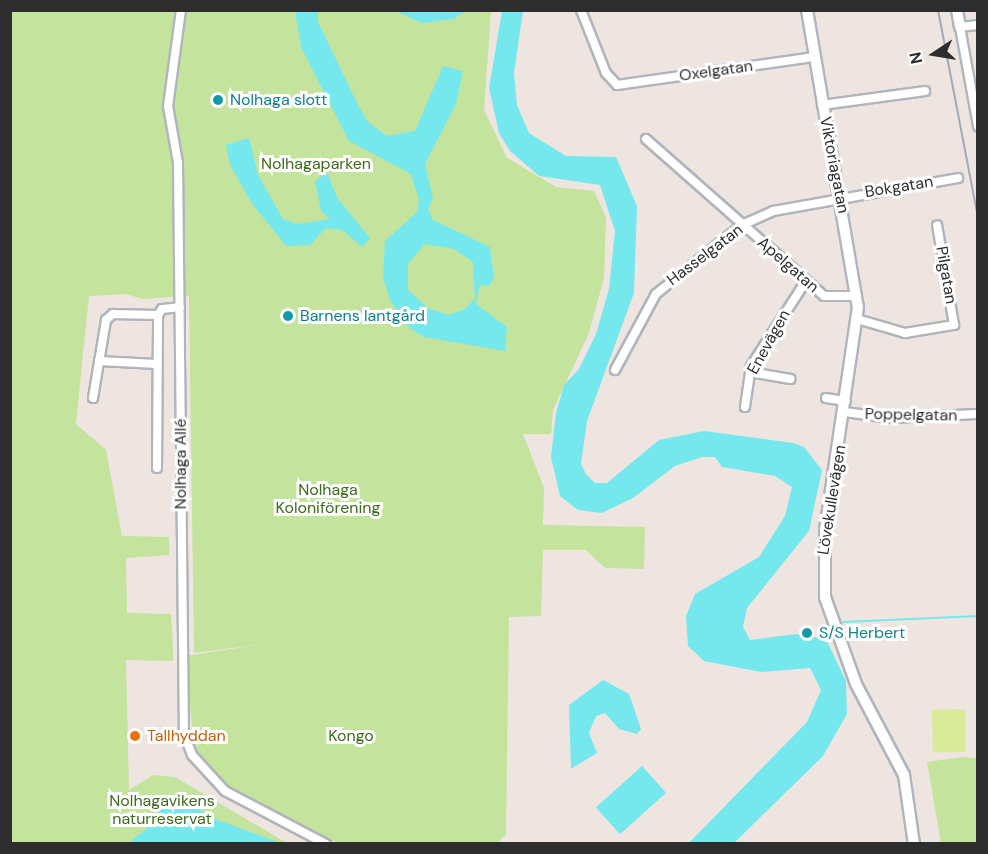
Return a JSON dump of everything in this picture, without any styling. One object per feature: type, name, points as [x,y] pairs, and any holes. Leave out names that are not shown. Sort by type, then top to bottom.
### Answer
[{"type":"street","name":"Nolhaga Allé","points":[[181,10],[168,106],[178,163],[186,745],[225,791],[326,843]]},
{"type":"street","name":"Oxelgatan","points":[[581,10],[606,73],[620,86],[813,57]]},
{"type":"street","name":"Viktoriagatan","points":[[807,10],[813,57],[857,296],[857,319]]},
{"type":"street","points":[[957,10],[978,126]]},
{"type":"street","points":[[960,27],[978,25]]},
{"type":"street","points":[[822,105],[925,91]]},
{"type":"street","name":"Apelgatan","points":[[646,139],[806,281],[833,299],[857,296]]},
{"type":"street","name":"Bokgatan","points":[[840,198],[958,178]]},
{"type":"street","name":"Hasselgatan","points":[[615,370],[656,294],[742,225],[773,211],[840,198]]},
{"type":"street","name":"Pilgatan","points":[[857,319],[905,333],[954,325],[937,225]]},
{"type":"street","name":"Enevägen","points":[[745,407],[750,372],[806,281]]},
{"type":"street","points":[[157,468],[158,315],[162,309],[180,307]]},
{"type":"street","points":[[93,398],[106,320],[113,314],[158,315]]},
{"type":"street","name":"Lövekullevägen","points":[[857,319],[825,530],[825,597],[856,684],[904,775],[914,843]]},
{"type":"street","points":[[99,361],[157,364]]},
{"type":"street","points":[[750,372],[790,379]]},
{"type":"street","points":[[826,398],[846,401]]},
{"type":"street","name":"Poppelgatan","points":[[844,412],[890,418],[978,414]]},
{"type":"green space","points":[[10,11],[491,11],[484,110],[507,158],[556,187],[594,191],[606,217],[604,278],[589,333],[553,410],[551,434],[523,434],[544,488],[543,525],[645,527],[644,569],[605,568],[586,550],[543,550],[541,616],[509,617],[506,835],[497,843],[338,843],[235,796],[196,766],[185,656],[271,643],[194,653],[189,296],[142,299],[126,294],[89,296],[76,424],[106,450],[122,536],[169,537],[169,555],[126,558],[127,613],[171,614],[173,648],[173,661],[126,660],[129,790],[153,775],[175,777],[287,843],[11,843]]},
{"type":"green space","points":[[965,709],[966,752],[933,753],[932,710]]},
{"type":"green space","points":[[962,757],[977,758],[977,843],[941,843],[927,762]]},
{"type":"water","points":[[295,11],[318,11],[318,22],[358,105],[368,122],[387,136],[415,131],[443,66],[463,71],[456,104],[425,164],[433,198],[428,209],[433,220],[490,247],[494,278],[489,286],[480,285],[476,304],[507,327],[505,351],[424,337],[408,327],[390,300],[383,277],[385,241],[417,212],[419,200],[411,174],[349,141],[301,47]],"holes":[[[425,244],[454,249],[473,262],[475,299],[463,310],[448,315],[428,308],[408,290],[408,264]]]},
{"type":"water","points":[[395,11],[466,11],[454,19],[422,23]]},
{"type":"water","points":[[502,11],[523,11],[514,73],[517,105],[529,133],[566,156],[616,157],[637,206],[634,293],[587,421],[581,464],[586,474],[595,483],[607,483],[659,440],[704,431],[793,443],[804,447],[822,470],[809,531],[747,608],[743,627],[750,640],[796,634],[826,639],[846,681],[847,714],[823,756],[734,843],[689,843],[807,722],[821,690],[810,668],[761,672],[704,661],[688,646],[686,616],[695,594],[759,557],[785,516],[792,487],[775,476],[722,467],[715,457],[702,457],[675,466],[633,498],[602,513],[578,510],[560,496],[551,457],[556,413],[564,385],[579,369],[596,334],[609,289],[615,231],[600,185],[539,176],[510,151],[499,133],[489,88]]},
{"type":"water","points":[[249,138],[258,175],[283,219],[298,224],[330,219],[321,211],[315,181],[327,173],[338,199],[370,238],[362,247],[342,230],[326,228],[310,245],[286,246],[253,205],[230,165],[226,145]]},
{"type":"water","points":[[603,680],[629,694],[641,729],[637,734],[619,729],[605,713],[596,716],[589,733],[597,753],[571,769],[569,705]]},
{"type":"water","points":[[642,766],[666,793],[620,834],[596,807]]},
{"type":"water","points":[[187,799],[210,817],[280,843],[129,843],[152,824],[159,807]]},
{"type":"waterway","points":[[843,622],[978,616]]},
{"type":"railway","points":[[938,10],[978,218]]},
{"type":"place","name":"Nolhaga slott","points":[[218,100]]},
{"type":"place","name":"Barnens lantgård","points":[[288,316]]},
{"type":"place","name":"S/S Herbert","points":[[807,633]]},
{"type":"place","name":"Tallhyddan","points":[[135,736]]},
{"type":"park label","name":"Nolhagaparken","points":[[316,164]]},
{"type":"park label","name":"Nolhaga Koloniförening","points":[[328,499]]},
{"type":"park label","name":"Kongo","points":[[351,736]]},
{"type":"park label","name":"Nolhagavikens naturreservat","points":[[162,810]]}]
